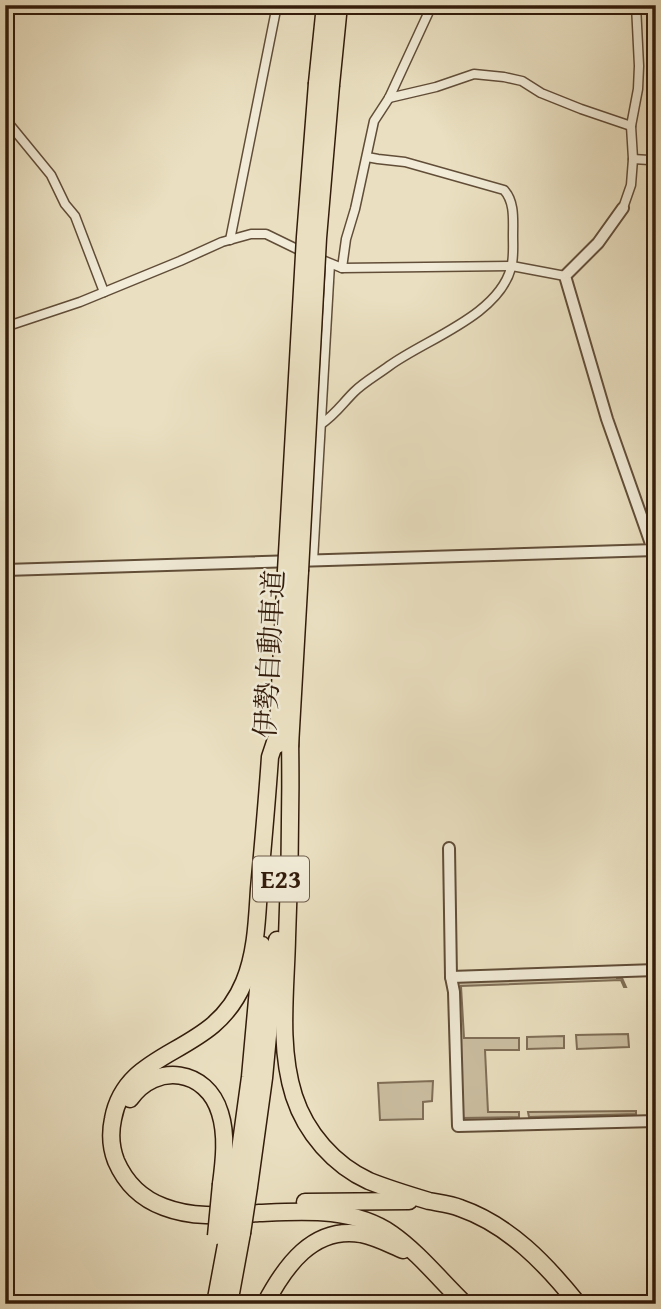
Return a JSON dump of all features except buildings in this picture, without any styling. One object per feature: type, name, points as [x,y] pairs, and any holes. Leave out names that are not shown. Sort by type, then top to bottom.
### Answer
[{"type":"highway","name":"伊勢自動車道","points":[[324,84],[325,5]]},
{"type":"highway","name":"伊勢自動車道","points":[[215,1304],[229,1234],[257,1015],[284,736],[300,567],[304,264],[324,84],[339,5]]},
{"type":"highway","points":[[284,736],[291,822],[285,1028],[286,1054],[298,1107],[320,1144],[342,1164],[382,1186],[485,1217],[505,1230],[558,1280],[578,1304]]},
{"type":"highway","points":[[284,736],[270,757],[254,948],[244,982],[232,1005],[213,1025],[136,1074],[124,1089],[115,1107],[111,1127],[114,1156],[126,1179],[139,1193],[156,1204],[175,1211],[212,1216],[307,1212],[339,1214],[365,1220],[393,1234],[465,1304]]},
{"type":"highway","points":[[235,1186],[221,1115],[210,1094],[195,1081],[176,1074],[166,1074],[142,1085],[130,1098],[125,1109],[120,1133],[122,1146],[128,1164],[137,1177],[151,1190],[168,1198],[212,1207],[341,1200],[432,1201]]},
{"type":"highway","name":"伊勢自動車道","points":[[229,1234],[229,1304]]},
{"type":"highway","points":[[207,1304],[229,1234]]},
{"type":"highway","points":[[265,1304],[283,1272],[295,1258],[320,1240],[348,1234],[371,1237],[418,1256]]},
{"type":"street","points":[[230,240],[277,5]]},
{"type":"street","points":[[342,268],[346,239],[374,121],[389,98],[432,5]]},
{"type":"street","points":[[565,276],[598,243],[623,208],[631,185],[631,125],[639,66],[636,5]]},
{"type":"street","points":[[389,98],[436,87],[474,74],[522,81],[541,93],[631,125]]},
{"type":"street","points":[[5,121],[51,175],[65,204],[75,216],[104,292]]},
{"type":"street","points":[[320,425],[333,416],[355,391],[393,363],[454,329],[488,304],[505,284],[512,266],[512,207],[504,190],[405,162],[367,156]]},
{"type":"street","points":[[633,159],[649,160],[656,164]]},
{"type":"street","points":[[5,327],[104,292],[222,242],[256,233],[266,234],[342,268],[512,266],[565,276]]},
{"type":"street","points":[[300,567],[320,425],[330,264]]},
{"type":"street","points":[[5,570],[300,567],[655,553],[607,419],[565,276]]},
{"type":"street","points":[[449,848],[451,977],[454,992],[458,1126],[656,1121]]},
{"type":"street","points":[[451,977],[656,970]]},
{"type":"shaded area","points":[[617,973],[617,978],[622,978],[626,987],[621,980],[461,986],[464,1038],[519,1038],[519,1050],[485,1050],[488,1112],[519,1112],[519,1117],[461,1118],[455,979]]},
{"type":"shaded area","points":[[628,1034],[629,1047],[577,1049],[576,1035]]},
{"type":"shaded area","points":[[564,1036],[564,1048],[527,1049],[527,1037]]},
{"type":"shaded area","points":[[433,1081],[432,1101],[423,1102],[423,1119],[380,1120],[378,1083]]},
{"type":"shaded area","points":[[636,1111],[636,1114],[529,1117],[528,1112]]}]
